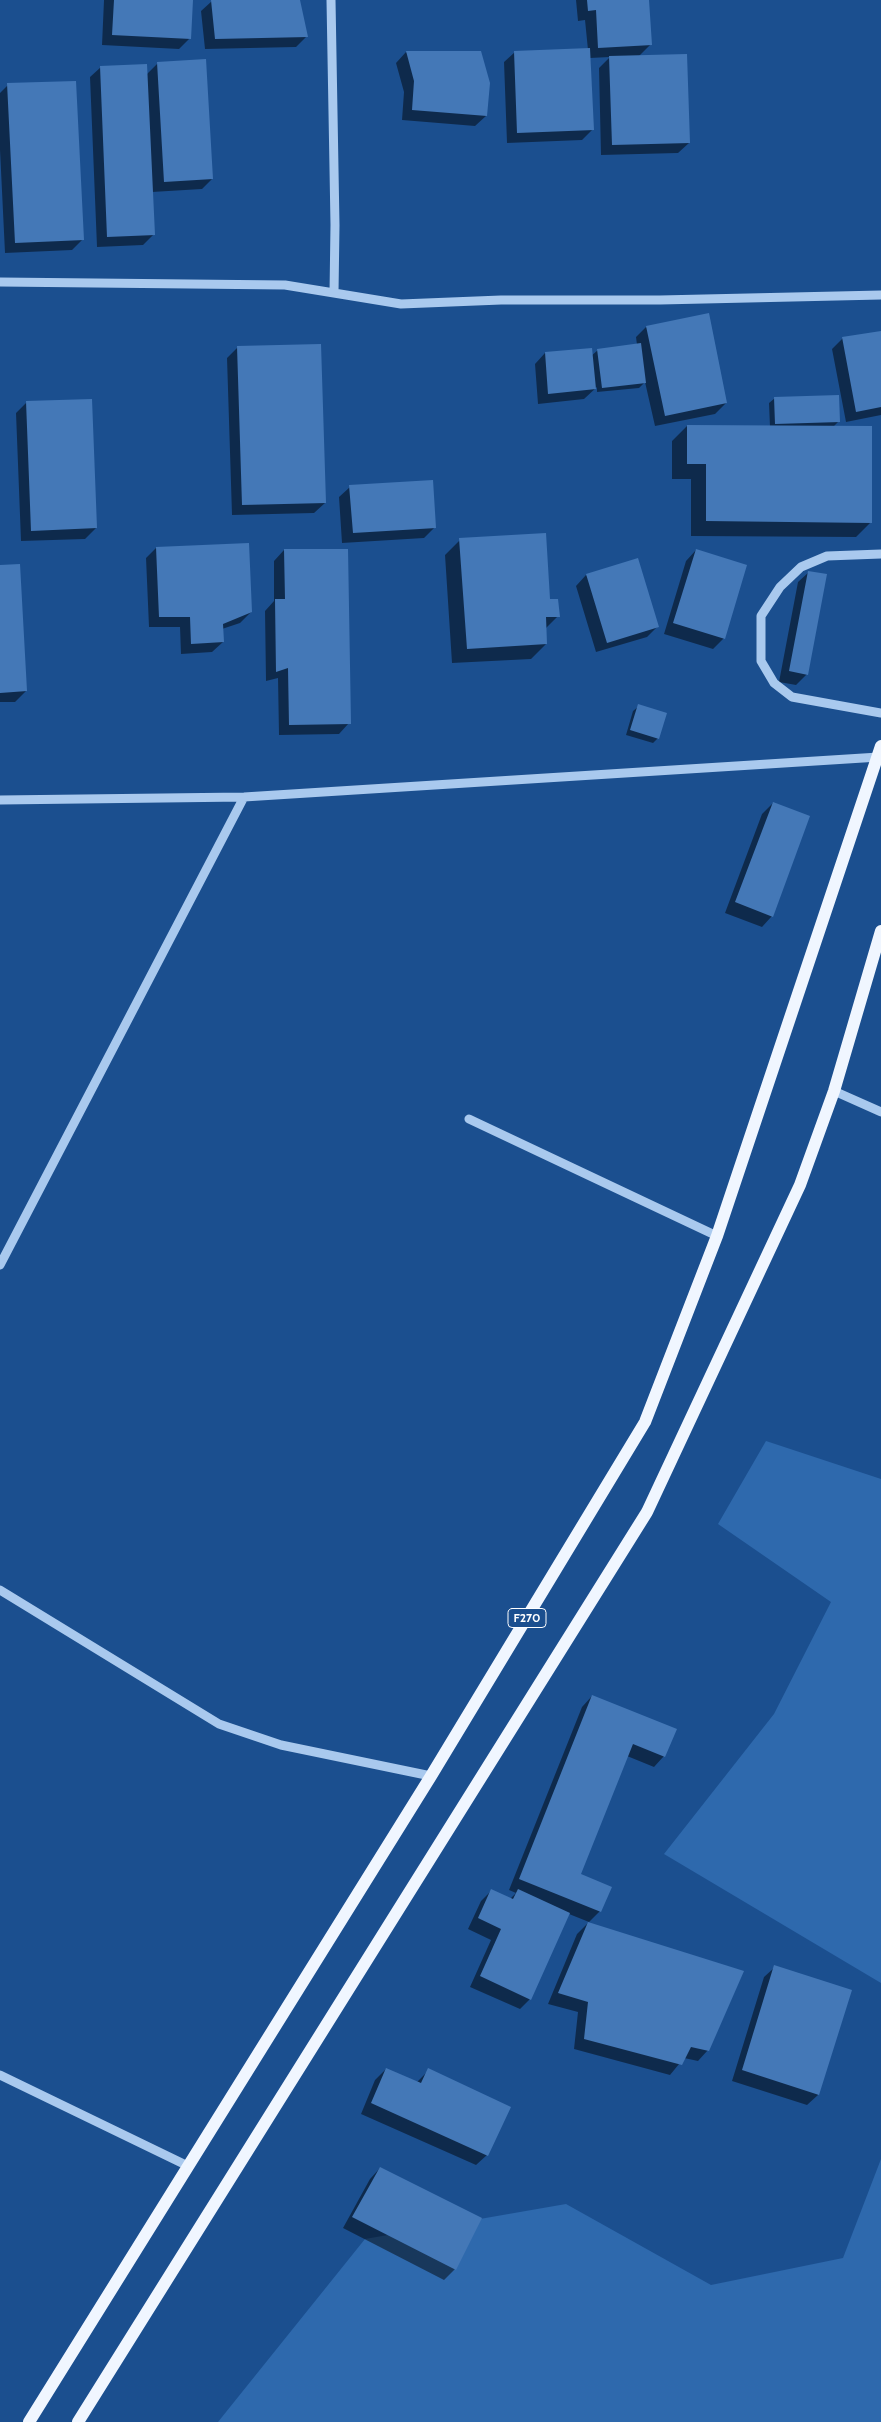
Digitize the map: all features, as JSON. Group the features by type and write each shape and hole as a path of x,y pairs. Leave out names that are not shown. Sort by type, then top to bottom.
{"main road":[{"name":"F270","path":"29,2422 431,1776 645,1422 717,1236 880,751"},
{"path":"78,2422 647,1512 800,1185 834,1092 881,930"}],"street":[{"path":"331,0 335,225 334,293"},
{"path":"0,282 285,285 401,304 501,300 660,300 881,295"},
{"path":"881,554 826,556 801,567 780,586 761,616 761,660 774,683 792,697 881,713"},
{"path":"0,800 244,797 880,751"},
{"path":"0,1265 244,797"},
{"path":"834,1092 881,1112"},
{"path":"469,1119 717,1236"},
{"path":"0,1590 219,1724 281,1745 431,1776"},
{"path":"0,2075 188,2166"}],"shaded area":[{"path":"766,1441 881,1479 881,1983 664,1854 774,1714 831,1602 718,1524"},
{"path":"881,2159 881,2422 218,2422 365,2239 566,2204 711,2285 843,2258"}],"building":[{"path":"114,0 193,0 191,39 112,35"},
{"path":"211,0 300,0 308,37 215,39"},
{"path":"587,0 649,0 652,45 598,48 596,10 588,11"},
{"path":"590,48 594,130 517,133 514,51"},
{"path":"406,51 481,51 490,83 487,116 412,110 414,81"},
{"path":"687,54 690,143 612,145 609,56"},
{"path":"206,59 213,179 164,182 157,62"},
{"path":"147,64 155,235 107,237 100,66"},
{"path":"76,81 84,240 15,243 7,83"},
{"path":"709,313 727,403 665,416 646,326"},
{"path":"881,331 881,407 856,412 842,337"},
{"path":"641,343 646,383 602,388 597,349"},
{"path":"321,344 326,503 242,505 237,346"},
{"path":"592,348 596,389 548,394 545,352"},
{"path":"839,395 840,422 775,424 774,397"},
{"path":"92,399 97,528 31,531 26,401"},
{"path":"687,425 872,426 872,523 706,521 706,464 687,464"},
{"path":"433,480 436,528 353,533 349,485"},
{"path":"546,533 550,599 558,599 560,617 546,617 547,644 467,649 459,538"},
{"path":"249,543 252,612 223,624 224,642 191,644 190,617 159,617 156,547"},
{"path":"284,549 348,549 351,724 289,725 288,668 276,672 275,599 285,599"},
{"path":"696,549 747,565 725,639 673,623"},
{"path":"638,558 659,627 607,643 586,574"},
{"path":"20,564 27,691 0,693 0,565"},
{"path":"808,571 827,574 808,675 789,671"},
{"path":"638,704 667,713 659,739 630,730"},
{"path":"773,802 810,816 773,917 735,902"},
{"path":"592,1695 677,1729 665,1757 633,1744 581,1874 612,1887 601,1912 519,1879"},
{"path":"491,1889 513,1899 518,1889 570,1913 531,2000 480,1976 501,1929 478,1918"},
{"path":"588,1922 744,1971 709,2051 691,2047 682,2065 584,2039 588,2002 558,1993"},
{"path":"774,1965 852,1990 819,2095 742,2070"},
{"path":"386,2068 421,2083 428,2068 511,2107 488,2156 371,2103"},
{"path":"380,2167 482,2218 456,2270 352,2217"}]}
